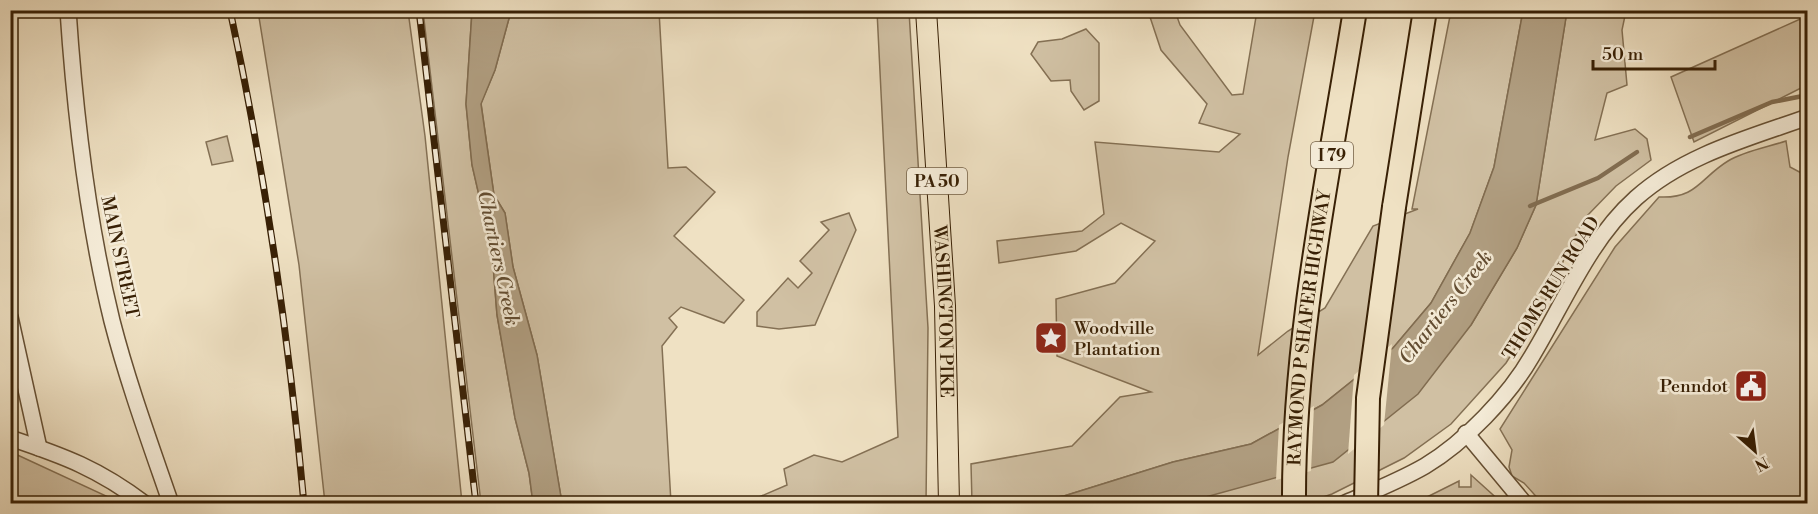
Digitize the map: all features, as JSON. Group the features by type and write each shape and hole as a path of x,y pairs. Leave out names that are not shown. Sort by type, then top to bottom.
{"highway":[{"name":"RAYMOND P SHAFER HIGHWAY","path":"1294,504 1294,458 1308,300 1355,10"},
{"path":"1366,504 1368,398 1394,207 1425,10"}],"main road":[{"name":"WASHINGTON PIKE","path":"926,10 945,306 949,504"}],"street":[{"name":"MAIN STREET","path":"68,10 79,140 99,261 125,365 171,504"},
{"name":"THOMS RUN ROAD","path":"1343,504 1427,465 1466,433 1498,402 1531,359 1584,264 1634,200 1656,181 1679,167 1808,117"},
{"path":"10,316 39,448"},
{"path":"1466,433 1524,504"},
{"path":"10,438 84,464 112,479 145,504"}],"shaded area":[{"path":"258,11 408,11 425,136 462,503 325,503 299,265"},
{"path":"423,11 472,11 466,104 472,165 492,252 497,315 533,503 481,503"},
{"path":"511,11 659,11 668,168 686,167 715,192 674,236 744,300 724,323 681,307 669,318 677,327 662,346 671,503 562,503 537,355 513,267 505,213 494,195 481,103 495,70"},
{"path":"877,11 909,11 928,328 926,503 745,503 787,485 784,469 814,455 842,462 898,437"},
{"path":"1148,11 1175,11 1180,25 1232,95 1243,94 1257,11 1315,11 1288,157 1258,355 1288,331 1325,308 1373,226 1418,209 1412,209 1451,11 1523,11 1494,167 1470,233 1431,303 1393,348 1322,405 1251,444 1173,462 1064,496 1015,503 972,503 971,464 1072,446 1120,397 1151,392 1057,356 1056,299 1115,283 1155,241 1121,223 1076,251 999,263 997,241 1082,231 1104,214 1095,142 1219,152 1240,134 1199,123 1207,104 1161,50"},
{"path":"1567,11 1626,11 1622,30 1627,85 1607,93 1595,140 1635,129 1647,139 1651,160 1616,186 1585,218 1565,256 1555,285 1506,363 1451,424 1404,458 1332,494 1306,503 1184,504 1209,496 1471,325 1517,248 1536,205"},
{"path":"1807,16 1807,85 1694,142 1671,77"},
{"path":"1086,29 1099,43 1099,101 1084,110 1071,91 1070,80 1051,81 1031,54 1038,42 1062,39"},
{"path":"227,136 233,161 212,165 206,142"},
{"path":"1786,141 1790,167 1807,176 1807,503 1542,503 1524,483 1512,476 1509,467 1512,450 1500,429 1615,247 1659,197 1682,195 1728,161"},
{"path":"849,213 856,230 815,325 779,329 757,326 757,312 788,278 798,288 812,273 800,261 829,230 821,222"},
{"path":"11,452 117,501 119,503 11,503"},
{"path":"1471,475 1502,503 1415,503 1459,481 1459,487 1471,487"}],"water":[{"name":"Chartiers Creek","path":"472,11 511,11 495,70 481,104 494,195 505,213 513,267 537,355 562,503 533,503 529,473 515,418 497,315 492,252 472,165 466,104"},
{"name":"Chartiers Creek","path":"1523,11 1567,11 1536,205 1517,248 1471,325 1418,394 1333,462 1184,503 1015,504 1064,496 1173,462 1251,444 1322,405 1393,348 1431,303 1470,233 1494,167"}],"pier":[{"path":"1392,344 1384,425 1348,454 1354,375"},
{"path":"1314,406 1311,471 1276,480 1279,425"}],"waterway":[{"path":"1690,137 1772,102 1808,95"},
{"path":"1530,206 1598,178 1637,152"}],"railway":[{"path":"230,10 243,71 275,256 304,504"},
{"path":"419,10 476,504"}],"place":[{"name":"Woodville Plantation","path":"1051,338"},
{"name":"Penndot","path":"1751,386"}]}
